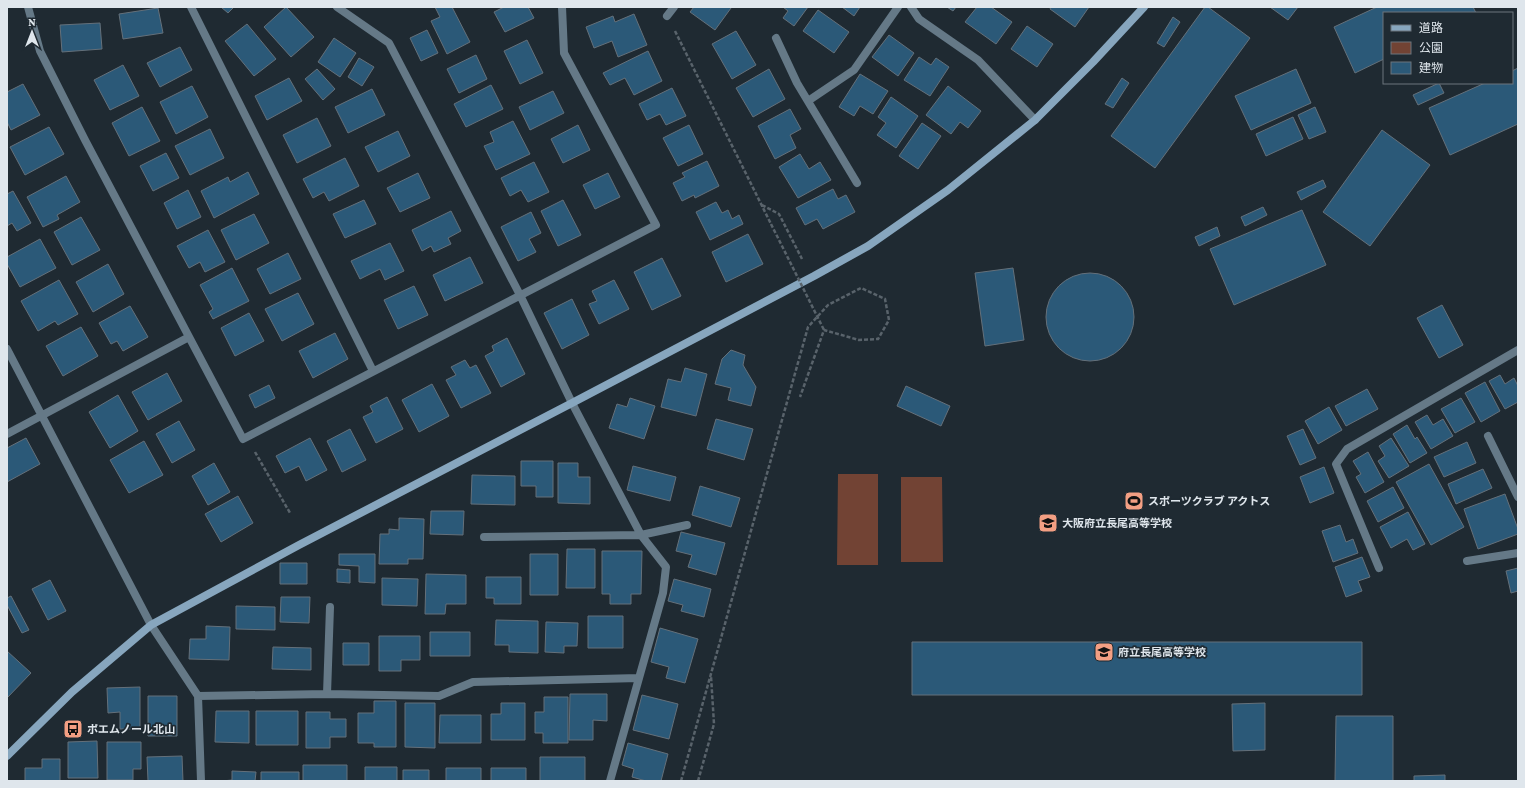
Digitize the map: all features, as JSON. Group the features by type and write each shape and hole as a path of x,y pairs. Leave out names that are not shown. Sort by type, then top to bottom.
{"street":[{"path":"28,7 40,51 85,140 243,439 656,225 564,53 562,7"},
{"path":"191,7 373,371"},
{"path":"337,7 389,43 520,295 572,403 641,536 666,567 663,593 610,781"},
{"path":"667,16 674,7"},
{"path":"808,101 854,70 898,7"},
{"path":"911,7 919,19 978,60 1035,120"},
{"path":"7,756 72,692 151,625 299,544 572,403 868,246 948,190 1035,120 1094,62 1144,7"},
{"path":"776,38 797,83 857,182"},
{"path":"7,434 189,337"},
{"path":"7,349 151,625 198,696 201,781"},
{"path":"1379,568 1336,464 1347,449 1518,350"},
{"path":"1488,436 1518,497"},
{"path":"484,537 641,536 687,525"},
{"path":"1467,561 1518,553"},
{"path":"326,694 330,607"},
{"path":"198,696 326,694 439,696 473,682 639,678"}],"path":[{"path":"667,16 824,330 800,396"},
{"path":"762,204 779,214 802,259"},
{"path":"681,781 808,327 828,305 861,288 885,299 889,320 878,339 859,340 824,330"},
{"path":"243,439 257,454 290,513"},
{"path":"698,781 714,724 710,674"}],"green space":[{"path":"838,474 878,474 878,565 837,565"},
{"path":"901,477 942,477 943,562 901,562"}],"building":[{"path":"221,7 234,7 228,13"},
{"path":"286,7 314,37 291,57 264,27"},
{"path":"435,7 452,7 470,42 447,54 431,21 440,17"},
{"path":"504,7 528,7 534,18 505,32 494,12"},
{"path":"694,7 731,8 715,30 690,12"},
{"path":"783,7 808,7 794,26 783,18 788,11"},
{"path":"842,7 860,7 854,16"},
{"path":"947,7 956,7 953,11"},
{"path":"977,7 991,7 1012,22 996,44 965,22"},
{"path":"1051,7 1089,7 1075,27 1050,9"},
{"path":"1205,7 1208,7 1250,38 1155,168 1111,136"},
{"path":"1270,7 1298,7 1288,20"},
{"path":"1377,7 1473,7 1476,12 1383,12 1383,59 1355,73 1334,27"},
{"path":"158,8 163,33 123,39 119,14"},
{"path":"818,10 849,32 834,53 803,31"},
{"path":"634,14 647,45 618,57 612,41 594,48 586,27 613,16 615,22"},
{"path":"1173,17 1180,22 1164,47 1157,43"},
{"path":"100,23 102,49 62,52 60,25"},
{"path":"247,24 276,59 254,76 225,41"},
{"path":"1027,26 1053,44 1037,67 1011,49"},
{"path":"427,30 438,53 421,61 410,38"},
{"path":"736,31 756,65 732,79 712,44"},
{"path":"889,35 914,53 898,76 872,57"},
{"path":"334,38 356,53 340,77 318,62"},
{"path":"527,40 543,73 520,84 504,51"},
{"path":"180,47 192,70 160,87 147,63"},
{"path":"648,51 662,81 634,95 625,78 610,85 603,73"},
{"path":"476,55 487,79 459,93 447,69"},
{"path":"919,57 931,65 936,58 949,67 930,96 904,80"},
{"path":"359,58 374,67 362,86 348,77"},
{"path":"123,65 139,96 110,110 94,80"},
{"path":"1518,68 1518,124 1450,155 1429,108 1483,84 1513,84 1513,70"},
{"path":"317,69 335,89 323,100 305,79"},
{"path":"769,69 785,99 753,117 736,88"},
{"path":"1296,69 1311,103 1251,130 1235,96"},
{"path":"860,74 888,91 873,114 860,106 854,116 839,107"},
{"path":"289,78 302,101 267,120 255,96"},
{"path":"1122,78 1129,83 1113,108 1105,104"},
{"path":"23,84 40,115 11,130 7,122 7,92"},
{"path":"1437,84 1440,84 1444,93 1418,105 1413,95"},
{"path":"491,85 503,109 466,127 454,104"},
{"path":"192,86 208,117 176,134 160,102"},
{"path":"948,86 981,111 968,128 960,122 951,134 926,115"},
{"path":"672,88 686,116 666,125 660,114 647,120 639,104"},
{"path":"372,89 385,115 348,133 335,107"},
{"path":"553,91 564,113 530,130 519,107"},
{"path":"891,97 918,116 896,148 877,135 886,123 878,117"},
{"path":"142,107 160,141 129,156 112,123"},
{"path":"1315,107 1326,132 1309,139 1298,115"},
{"path":"790,109 801,129 790,135 796,148 775,159 758,126"},
{"path":"1293,117 1303,139 1266,156 1256,134"},
{"path":"317,118 331,146 297,163 283,135"},
{"path":"513,121 530,154 496,170 484,146 494,142 490,132"},
{"path":"922,123 941,136 918,169 899,156"},
{"path":"578,125 590,150 563,163 551,139"},
{"path":"689,125 703,154 678,166 663,138"},
{"path":"49,127 64,154 25,175 10,147"},
{"path":"210,129 224,158 190,175 175,146"},
{"path":"1382,130 1430,165 1370,246 1323,212"},
{"path":"398,131 410,156 378,172 365,147"},
{"path":"166,153 179,178 153,191 140,166"},
{"path":"800,154 809,169 820,162 831,180 798,198 779,167"},
{"path":"345,158 359,186 329,201 324,192 313,198 303,179"},
{"path":"707,161 719,186 695,198 694,195 682,201 673,183 685,177 682,173"},
{"path":"534,162 549,192 528,202 521,190 510,196 501,178"},
{"path":"248,172 259,194 214,218 201,191 228,177 230,182"},
{"path":"418,173 430,198 400,212 387,188"},
{"path":"608,173 620,197 595,209 583,185"},
{"path":"66,176 80,202 57,215 59,219 43,227 27,197"},
{"path":"1323,180 1326,187 1301,200 1297,192"},
{"path":"833,189 838,199 846,195 855,212 823,229 817,219 805,225 796,208"},
{"path":"188,190 201,217 177,229 164,203"},
{"path":"13,191 31,223 17,231 12,223 7,226 7,194"},
{"path":"364,200 376,224 345,238 333,214"},
{"path":"563,200 581,235 558,246 541,211"},
{"path":"716,202 722,213 728,210 732,219 739,215 743,224 710,240 696,212"},
{"path":"1263,207 1267,215 1245,226 1241,217"},
{"path":"1302,210 1326,265 1234,305 1210,249"},
{"path":"451,211 461,231 448,238 451,244 434,252 431,246 422,251 412,230"},
{"path":"531,212 541,233 529,239 536,252 518,261 501,227"},
{"path":"254,214 269,243 236,260 221,230"},
{"path":"81,217 100,250 72,265 54,232"},
{"path":"1217,227 1220,236 1199,246 1195,237"},
{"path":"208,230 225,262 205,272 200,262 189,268 177,246"},
{"path":"748,234 763,264 726,282 712,252"},
{"path":"40,239 56,268 20,287 7,264 7,257"},
{"path":"390,243 404,271 385,280 380,269 360,279 351,261"},
{"path":"288,253 301,279 270,294 257,269"},
{"path":"470,257 483,283 445,301 433,275"},
{"path":"662,258 681,296 652,310 634,272"},
{"path":"108,264 124,294 93,312 76,282"},
{"path":"232,268 249,301 213,319 209,312 213,309 200,285"},
{"path":"1013,268 1024,340 985,346 975,273"},
{"path":"1090,273 1107,277 1121,286 1130,300 1134,317 1130,334 1121,348 1107,357 1090,361 1073,357 1059,348 1050,334 1046,317 1050,300 1059,286 1073,277"},
{"path":"59,280 78,314 58,325 55,321 38,331 21,301"},
{"path":"614,280 629,309 599,324 589,304 597,301 592,291"},
{"path":"414,286 428,315 398,329 384,300"},
{"path":"298,293 314,324 282,341 265,309"},
{"path":"572,299 589,335 562,349 544,313"},
{"path":"1442,305 1463,345 1439,358 1417,318"},
{"path":"130,306 148,337 123,351 117,341 111,344 99,323"},
{"path":"249,313 264,341 235,356 221,328"},
{"path":"81,327 98,356 63,376 46,346"},
{"path":"335,333 348,359 313,378 299,351"},
{"path":"507,338 525,374 501,387 485,356 494,351 492,346"},
{"path":"731,350 745,355 743,365 756,387 751,406 728,400 731,388 715,384 722,359"},
{"path":"465,360 470,368 476,365 491,393 461,408 446,380 456,375 451,367"},
{"path":"685,368 707,374 696,416 661,407 668,379 681,382"},
{"path":"167,373 182,401 148,420 132,392"},
{"path":"1500,375 1505,384 1514,378 1518,386 1518,402 1505,409 1489,381"},
{"path":"1485,382 1500,411 1481,422 1465,393"},
{"path":"432,384 449,416 419,432 402,400"},
{"path":"269,385 275,398 255,408 249,395"},
{"path":"906,386 950,406 941,426 897,406"},
{"path":"1367,389 1378,409 1346,426 1335,406"},
{"path":"118,395 138,431 110,448 89,412"},
{"path":"387,397 403,429 376,443 363,417 373,412 370,406"},
{"path":"630,398 655,406 644,439 609,428 617,404 627,407"},
{"path":"1461,398 1475,422 1455,433 1441,409"},
{"path":"1329,407 1342,430 1318,444 1305,421"},
{"path":"1427,415 1433,425 1443,419 1453,436 1431,449 1415,422"},
{"path":"716,419 753,429 744,460 707,449"},
{"path":"179,421 195,450 172,463 156,434"},
{"path":"1407,425 1415,439 1417,437 1427,453 1410,463 1393,434"},
{"path":"350,429 366,460 342,472 327,441"},
{"path":"1303,429 1316,458 1300,465 1287,436"},
{"path":"26,438 40,464 7,482 7,448"},
{"path":"310,438 327,470 306,481 299,466 285,473 276,456"},
{"path":"1391,438 1409,466 1389,478 1378,461 1385,456 1379,446"},
{"path":"144,441 163,475 129,493 110,460"},
{"path":"1467,442 1476,463 1444,477 1434,457"},
{"path":"1368,452 1384,482 1365,493 1356,477 1361,474 1353,461"},
{"path":"521,461 553,461 553,497 536,497 536,486 521,486"},
{"path":"214,463 230,492 208,505 192,476"},
{"path":"558,463 578,463 578,477 590,477 590,504 558,503"},
{"path":"1429,464 1464,527 1431,545 1396,482"},
{"path":"633,466 676,477 670,501 627,490"},
{"path":"1324,467 1334,493 1310,503 1300,477"},
{"path":"1483,469 1492,488 1456,504 1448,484"},
{"path":"472,475 515,476 515,505 471,504"},
{"path":"700,486 740,498 731,527 692,515"},
{"path":"1393,487 1404,508 1378,522 1367,501"},
{"path":"1505,494 1518,529 1518,534 1478,549 1464,509"},
{"path":"238,496 253,523 221,542 205,514"},
{"path":"431,511 464,511 463,535 430,534"},
{"path":"1408,512 1425,544 1413,550 1407,539 1391,548 1380,527"},
{"path":"399,518 424,519 423,559 408,559 408,564 379,564 380,534 389,534 389,529 399,530"},
{"path":"1340,525 1346,542 1353,539 1358,553 1333,562 1322,531"},
{"path":"681,532 725,543 716,575 688,567 692,555 676,551"},
{"path":"567,549 595,549 595,588 566,588"},
{"path":"602,551 642,551 641,594 631,594 631,604 610,604 610,594 602,594"},
{"path":"339,554 375,554 375,583 359,582 359,566 339,565"},
{"path":"530,554 558,554 558,595 530,595"},
{"path":"1362,557 1370,577 1358,581 1362,591 1346,597 1335,567"},
{"path":"280,563 307,563 307,584 280,584"},
{"path":"1518,568 1518,591 1511,593 1506,571"},
{"path":"337,569 350,570 350,583 337,582"},
{"path":"426,574 466,575 466,604 446,604 445,614 425,614"},
{"path":"486,577 521,577 521,604 494,604 494,598 486,598"},
{"path":"382,578 418,579 417,606 382,605"},
{"path":"674,579 711,589 704,617 681,611 683,605 668,601"},
{"path":"50,580 66,611 48,620 32,589"},
{"path":"11,596 29,630 22,633 7,605 7,598"},
{"path":"281,597 310,597 309,623 280,622"},
{"path":"236,606 275,607 275,630 236,629"},
{"path":"588,616 623,616 623,648 588,648"},
{"path":"496,620 538,621 538,653 509,652 509,645 495,645"},
{"path":"546,622 578,623 577,646 564,646 564,653 545,652"},
{"path":"206,626 230,627 229,660 189,659 190,639 206,639"},
{"path":"660,628 698,639 685,683 666,678 669,667 651,662"},
{"path":"430,632 470,632 470,656 430,656"},
{"path":"379,636 420,636 420,660 401,660 401,671 379,671"},
{"path":"912,642 1362,642 1362,695 912,695"},
{"path":"343,643 369,643 369,665 343,665"},
{"path":"273,647 311,648 311,670 272,669"},
{"path":"7,651 31,673 7,698"},
{"path":"140,687 140,729 120,729 120,712 108,713 107,688"},
{"path":"570,694 607,694 607,721 593,720 593,740 569,740"},
{"path":"642,695 678,704 669,739 633,730"},
{"path":"148,696 177,696 177,736 148,736"},
{"path":"544,697 568,697 568,743 543,743 543,733 535,733 535,712 544,712"},
{"path":"374,701 396,701 396,747 374,747 374,743 358,743 358,713 374,713"},
{"path":"405,703 435,703 435,748 405,747"},
{"path":"501,703 525,703 525,740 491,740 491,714 501,714"},
{"path":"1265,703 1265,750 1233,751 1232,704"},
{"path":"216,711 249,711 249,743 215,742"},
{"path":"256,711 298,711 298,745 256,745"},
{"path":"306,712 330,712 330,719 346,719 346,737 330,737 330,748 306,748"},
{"path":"440,715 481,715 481,743 439,743"},
{"path":"1336,716 1393,716 1393,781 1335,781"},
{"path":"97,741 98,778 68,778 68,742"},
{"path":"107,742 141,742 141,769 133,769 133,780 107,780"},
{"path":"628,743 668,754 661,781 646,781 632,777 634,769 622,765"},
{"path":"182,756 183,781 148,781 147,757"},
{"path":"540,757 585,757 585,781 540,781"},
{"path":"42,759 60,759 60,781 25,781 25,768 42,768"},
{"path":"303,765 347,765 347,781 303,781"},
{"path":"365,767 397,767 397,781 365,781"},
{"path":"446,768 481,768 481,781 446,781"},
{"path":"491,768 526,768 526,781 491,781"},
{"path":"403,770 429,770 429,781 403,781"},
{"path":"232,771 256,772 255,781 222,781 232,780"},
{"path":"261,772 299,772 299,781 261,781"},
{"path":"1445,775 1445,781 1414,781 1414,776"}],"place":[{"name":"スポーツクラブ アクトス","path":"1134,501"},
{"name":"大阪府立長尾高等学校","path":"1048,523"},
{"name":"府立長尾高等学校","path":"1104,652"},
{"name":"ポエムノール北山","path":"73,729"}]}
